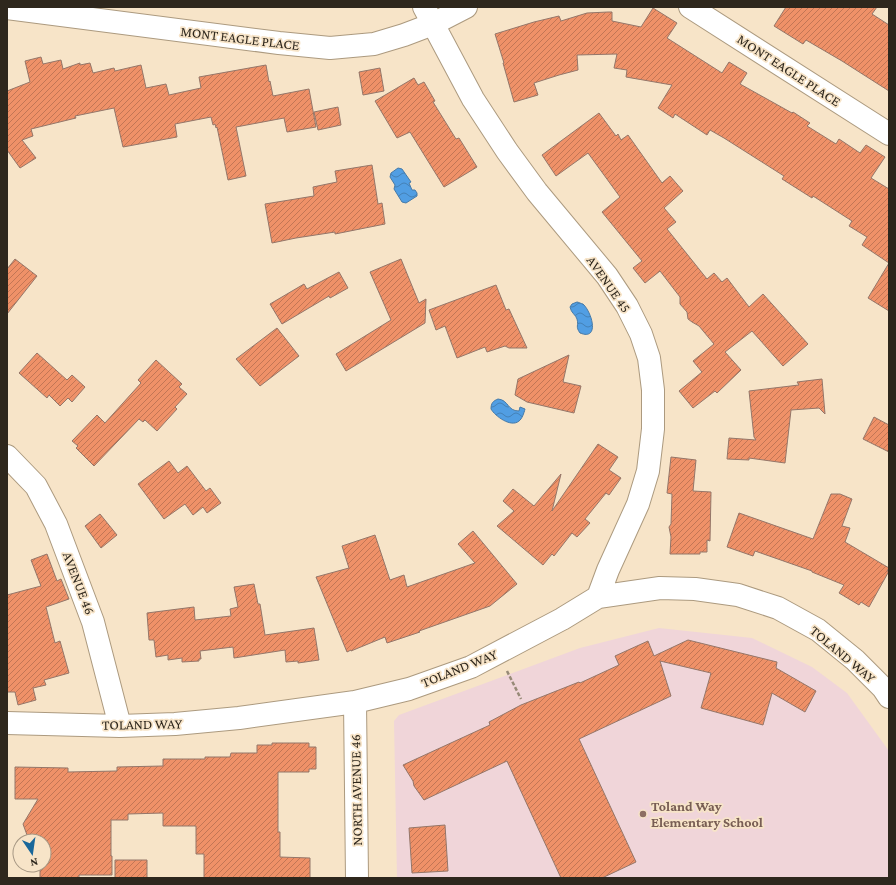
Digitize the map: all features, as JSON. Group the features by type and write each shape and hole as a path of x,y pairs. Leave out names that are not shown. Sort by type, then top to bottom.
{"street":[{"name":"MONT EAGLE PLACE","path":"7,8 279,43 330,48 374,44 404,35 428,15 466,7"},
{"name":"MONT EAGLE PLACE","path":"690,7 889,134"},
{"name":"AVENUE 45","path":"428,15 473,99 507,151 537,192 607,276 627,306 641,334 649,358 653,390 653,429 648,471 638,504 608,570 598,597"},
{"name":"AVENUE 46","path":"7,456 36,486 56,524 94,622 120,726"},
{"name":"TOLAND WAY","path":"7,723 120,726 175,724 239,718 354,702 409,689 470,667 555,622 598,597 660,588 695,589 738,595 778,608 818,630 855,660 883,688 889,697"},
{"name":"NORTH AVENUE 46","path":"354,702 357,878"}],"path":[{"path":"505,666 521,700"}],"shaded area":[{"name":"Toland Way Elementary School","path":"659,628 752,638 812,667 847,693 889,751 889,878 397,878 394,721 399,715 580,648"}],"water":[{"path":"398,168 402,169 411,182 409,183 412,190 415,190 417,193 417,196 406,203 402,202 394,189 395,185 390,177 391,173"},
{"path":"577,302 583,304 589,313 592,324 590,333 580,333 577,327 578,323 576,316 570,307 572,304"},
{"path":"498,399 504,401 515,411 519,411 520,407 525,409 520,420 516,423 512,423 496,415 491,407 493,402"}],"building":[{"path":"786,7 877,7 872,14 889,25 889,91 806,40 803,44 774,26"},
{"path":"653,8 677,23 667,38 722,73 729,62 747,73 740,84 792,113 793,112 810,123 807,126 836,144 839,139 860,153 866,145 885,157 871,178 889,189 889,263 862,245 867,237 849,226 852,221 813,196 812,198 782,179 784,176 724,138 710,130 707,135 675,114 673,118 658,108 672,85 626,77 627,70 614,68 617,54 577,55 578,70 534,83 538,95 514,102 495,34 559,16 561,21 587,13 612,12 612,21 641,27"},
{"path":"41,57 43,64 61,60 63,69 80,63 80,65 90,63 93,73 114,68 115,71 141,65 146,88 166,84 169,95 201,88 199,77 266,65 273,96 309,89 316,127 287,132 284,118 236,127 246,176 228,180 217,127 216,128 215,124 213,125 211,117 175,124 177,137 123,147 114,108 75,116 76,118 31,129 33,136 22,140 36,158 20,168 7,150 7,91 30,82 25,61"},
{"path":"380,68 384,91 363,95 359,72"},
{"path":"414,78 418,85 424,82 435,101 433,102 456,139 459,138 477,167 444,187 410,132 397,138 375,101"},
{"path":"338,107 341,125 318,130 314,112"},
{"path":"599,113 616,136 618,134 621,140 628,135 662,183 670,176 683,191 664,208 676,222 667,229 707,279 714,273 722,282 727,278 749,307 763,294 808,344 783,366 752,331 725,352 741,370 717,393 715,391 693,408 679,391 702,372 693,361 714,344 699,326 688,319 687,312 680,304 680,297 660,271 645,283 633,268 642,261 602,212 620,197 588,153 556,176 542,155"},
{"path":"372,165 378,204 382,203 385,224 335,234 335,232 272,243 265,204 314,196 313,187 337,182 335,171"},
{"path":"15,259 37,276 7,314 7,269"},
{"path":"401,259 419,303 426,299 425,323 346,371 336,354 391,320 370,272"},
{"path":"889,263 889,311 868,298"},
{"path":"339,272 348,288 330,298 329,296 282,324 270,304 304,284 307,289"},
{"path":"496,285 506,310 509,309 527,348 509,348 505,346 487,352 485,347 457,358 445,326 436,330 429,310"},
{"path":"277,328 299,356 260,386 236,359"},
{"path":"37,353 67,380 72,375 85,387 72,402 68,398 60,406 49,395 47,398 19,373"},
{"path":"569,355 563,382 581,386 574,413 527,402 515,395 518,379"},
{"path":"156,360 182,384 179,387 187,394 175,407 177,409 157,431 145,420 143,422 139,419 94,466 76,448 78,446 72,441 97,415 105,423 141,383 138,380"},
{"path":"822,379 825,414 819,408 791,410 785,463 749,458 749,460 727,459 729,438 756,440 754,437 749,391 799,385 797,382"},
{"path":"874,417 889,425 889,452 863,439"},
{"path":"598,444 618,457 609,470 621,478 609,495 606,493 585,519 590,523 577,537 572,533 554,556 552,554 543,565 497,526 514,511 503,501 513,489 534,506 561,474 552,511"},
{"path":"671,457 696,460 693,491 711,492 710,541 707,540 707,552 700,552 700,554 670,554 671,537 669,527 671,524 672,494 667,493"},
{"path":"169,461 178,473 187,466 206,491 210,488 221,503 207,513 203,507 193,515 185,504 164,519 138,484"},
{"path":"831,494 840,494 852,499 842,526 850,528 845,542 889,568 887,571 889,571 869,607 861,602 859,605 839,593 844,585 812,571 755,551 753,556 727,547 739,513 813,539"},
{"path":"100,514 117,535 101,548 85,526"},
{"path":"473,531 517,584 490,606 387,643 385,637 347,652 316,577 349,568 342,546 375,535 390,580 404,575 407,587 475,563 458,544"},
{"path":"47,554 57,581 61,579 69,599 46,607 55,643 60,641 69,673 44,680 46,685 33,688 36,700 18,705 15,692 7,692 7,595 41,586 31,560"},
{"path":"254,584 258,604 260,604 265,635 314,628 319,660 298,663 298,661 286,662 285,650 234,658 233,647 200,651 201,659 199,659 199,661 182,662 182,658 168,660 168,655 156,657 154,640 149,640 147,613 194,607 195,620 231,616 230,609 238,607 234,587"},
{"path":"688,640 777,662 776,668 816,691 805,712 772,693 763,725 701,708 711,673 660,661 671,696 579,739 636,862 602,878 561,878 507,761 424,800 414,786 413,781 403,765 490,725 489,722 521,705 579,682 580,683 619,665 615,656 648,641 654,656"},
{"path":"272,743 309,743 309,747 316,747 316,769 309,769 309,772 278,772 278,832 280,832 280,857 310,858 310,878 204,878 204,854 196,854 196,826 163,826 163,813 128,814 128,820 111,820 112,875 79,875 79,878 40,878 40,873 52,873 52,833 26,833 23,824 38,799 15,799 15,767 68,768 68,772 117,771 117,767 163,766 163,759 205,759 205,757 230,757 231,753 257,753 257,745 272,745"},
{"path":"445,825 448,871 412,873 409,828"},
{"path":"115,860 147,860 147,878 115,878"}],"place":[{"name":"Toland Way Elementary School","path":"643,814"}]}
